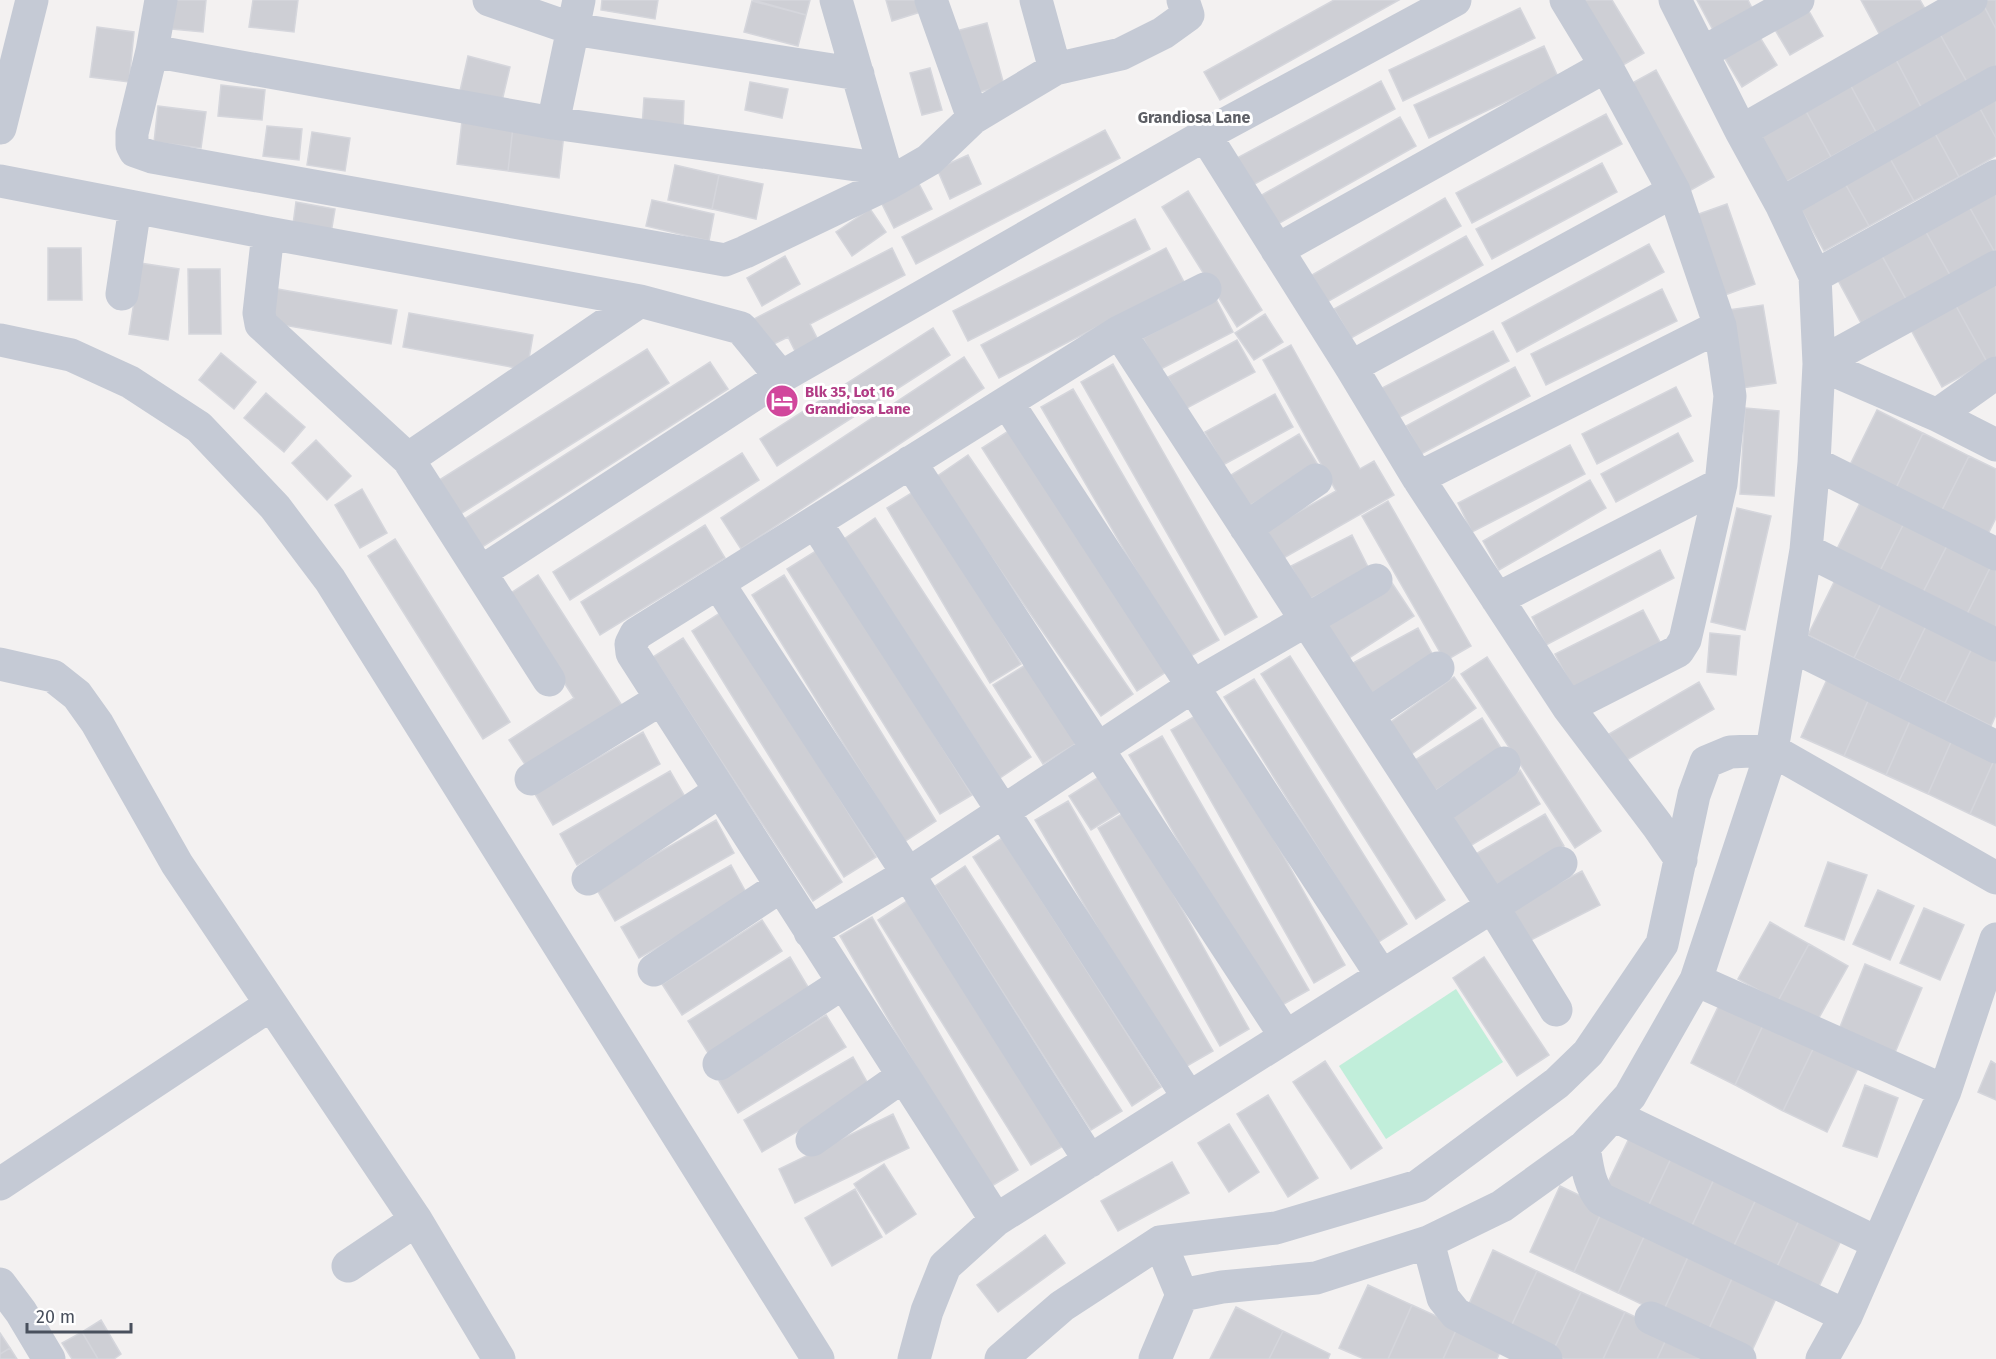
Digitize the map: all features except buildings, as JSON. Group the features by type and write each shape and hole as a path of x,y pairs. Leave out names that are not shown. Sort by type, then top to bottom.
{"street":[{"path":"0,128 32,0"},
{"path":"161,0 152,51 132,133 132,145 135,151 725,260 745,252 887,176 929,160 973,118 1054,69 1121,54 1164,33 1188,15 1183,0"},
{"path":"489,0 576,14 858,74"},
{"path":"836,0 887,176"},
{"path":"931,0 973,118"},
{"path":"1036,0 1054,69"},
{"path":"481,572 781,377 1205,135 1455,0"},
{"path":"1566,0 1606,66 1674,191 1720,326 1730,396 1721,484 1685,640 1678,651 1568,707"},
{"path":"1182,1295 1222,1287 1316,1278 1428,1242 1502,1206 1584,1147 1630,1096 1696,980 1772,750 1806,550 1814,463 1819,364 1815,276 1675,0"},
{"path":"1702,53 1798,0"},
{"path":"1741,131 1971,0"},
{"path":"553,123 576,14"},
{"path":"152,51 553,123 887,176"},
{"path":"1277,250 1606,66"},
{"path":"1780,204 1996,82"},
{"path":"1205,135 1418,478 1497,599 1568,707 1681,860"},
{"path":"1815,276 1996,176"},
{"path":"0,181 640,301 741,328 781,377"},
{"path":"1351,367 1674,191"},
{"path":"122,294 135,207"},
{"path":"268,233 261,324 408,459 549,680"},
{"path":"1819,364 1996,267"},
{"path":"996,1220 661,699 632,653 631,644 636,634 1119,332 1205,289"},
{"path":"408,459 640,301"},
{"path":"1418,478 1720,326"},
{"path":"1119,332 1492,906 1556,1010"},
{"path":"0,340 71,355 130,382 199,427 275,507 330,580 818,1359"},
{"path":"1819,364 1937,415 1996,445"},
{"path":"1937,415 1996,373"},
{"path":"1007,402 1382,976"},
{"path":"910,462 1286,1037"},
{"path":"1814,463 1996,554"},
{"path":"1246,528 1316,480"},
{"path":"1497,599 1721,484"},
{"path":"815,522 1189,1098"},
{"path":"1806,550 1996,645"},
{"path":"810,932 908,874 1193,686 1376,580"},
{"path":"718,583 908,874 1090,1161"},
{"path":"1790,645 1996,747"},
{"path":"0,664 53,676 77,695 97,723 177,864 416,1220 499,1359"},
{"path":"1368,715 1438,668"},
{"path":"531,779 661,699"},
{"path":"1012,1358 1062,1306 1160,1242 1276,1228 1418,1186 1557,1083 1588,1053 1662,944 1694,795 1706,762 1730,752 1772,750 1996,878"},
{"path":"1432,813 1504,763"},
{"path":"588,879 720,791"},
{"path":"914,1359 927,1311 945,1266 996,1220 1561,863"},
{"path":"654,970 781,886"},
{"path":"1822,1359 1846,1316 1945,1091 1996,939"},
{"path":"1696,980 1945,1091"},
{"path":"719,1064 843,983"},
{"path":"0,1184 270,1005"},
{"path":"812,1140 903,1076"},
{"path":"1612,1115 1878,1243"},
{"path":"1584,1147 1591,1181 1601,1199 1846,1316"},
{"path":"348,1266 416,1220"},
{"path":"1140,1359 1155,1359 1182,1295 1160,1242"},
{"path":"1428,1242 1443,1298 1456,1314 1546,1359"},
{"path":"0,1284 21,1312 49,1359"},
{"path":"1651,1318 1740,1359"}],"green space":[{"path":"1456,989 1503,1062 1386,1139 1339,1066"}],"place":[{"name":"Blk 35, Lot 16 Grandiosa Lane","path":"782,401"}],"district":[{"name":"Grandiosa Lane","path":"1194,117"}]}
